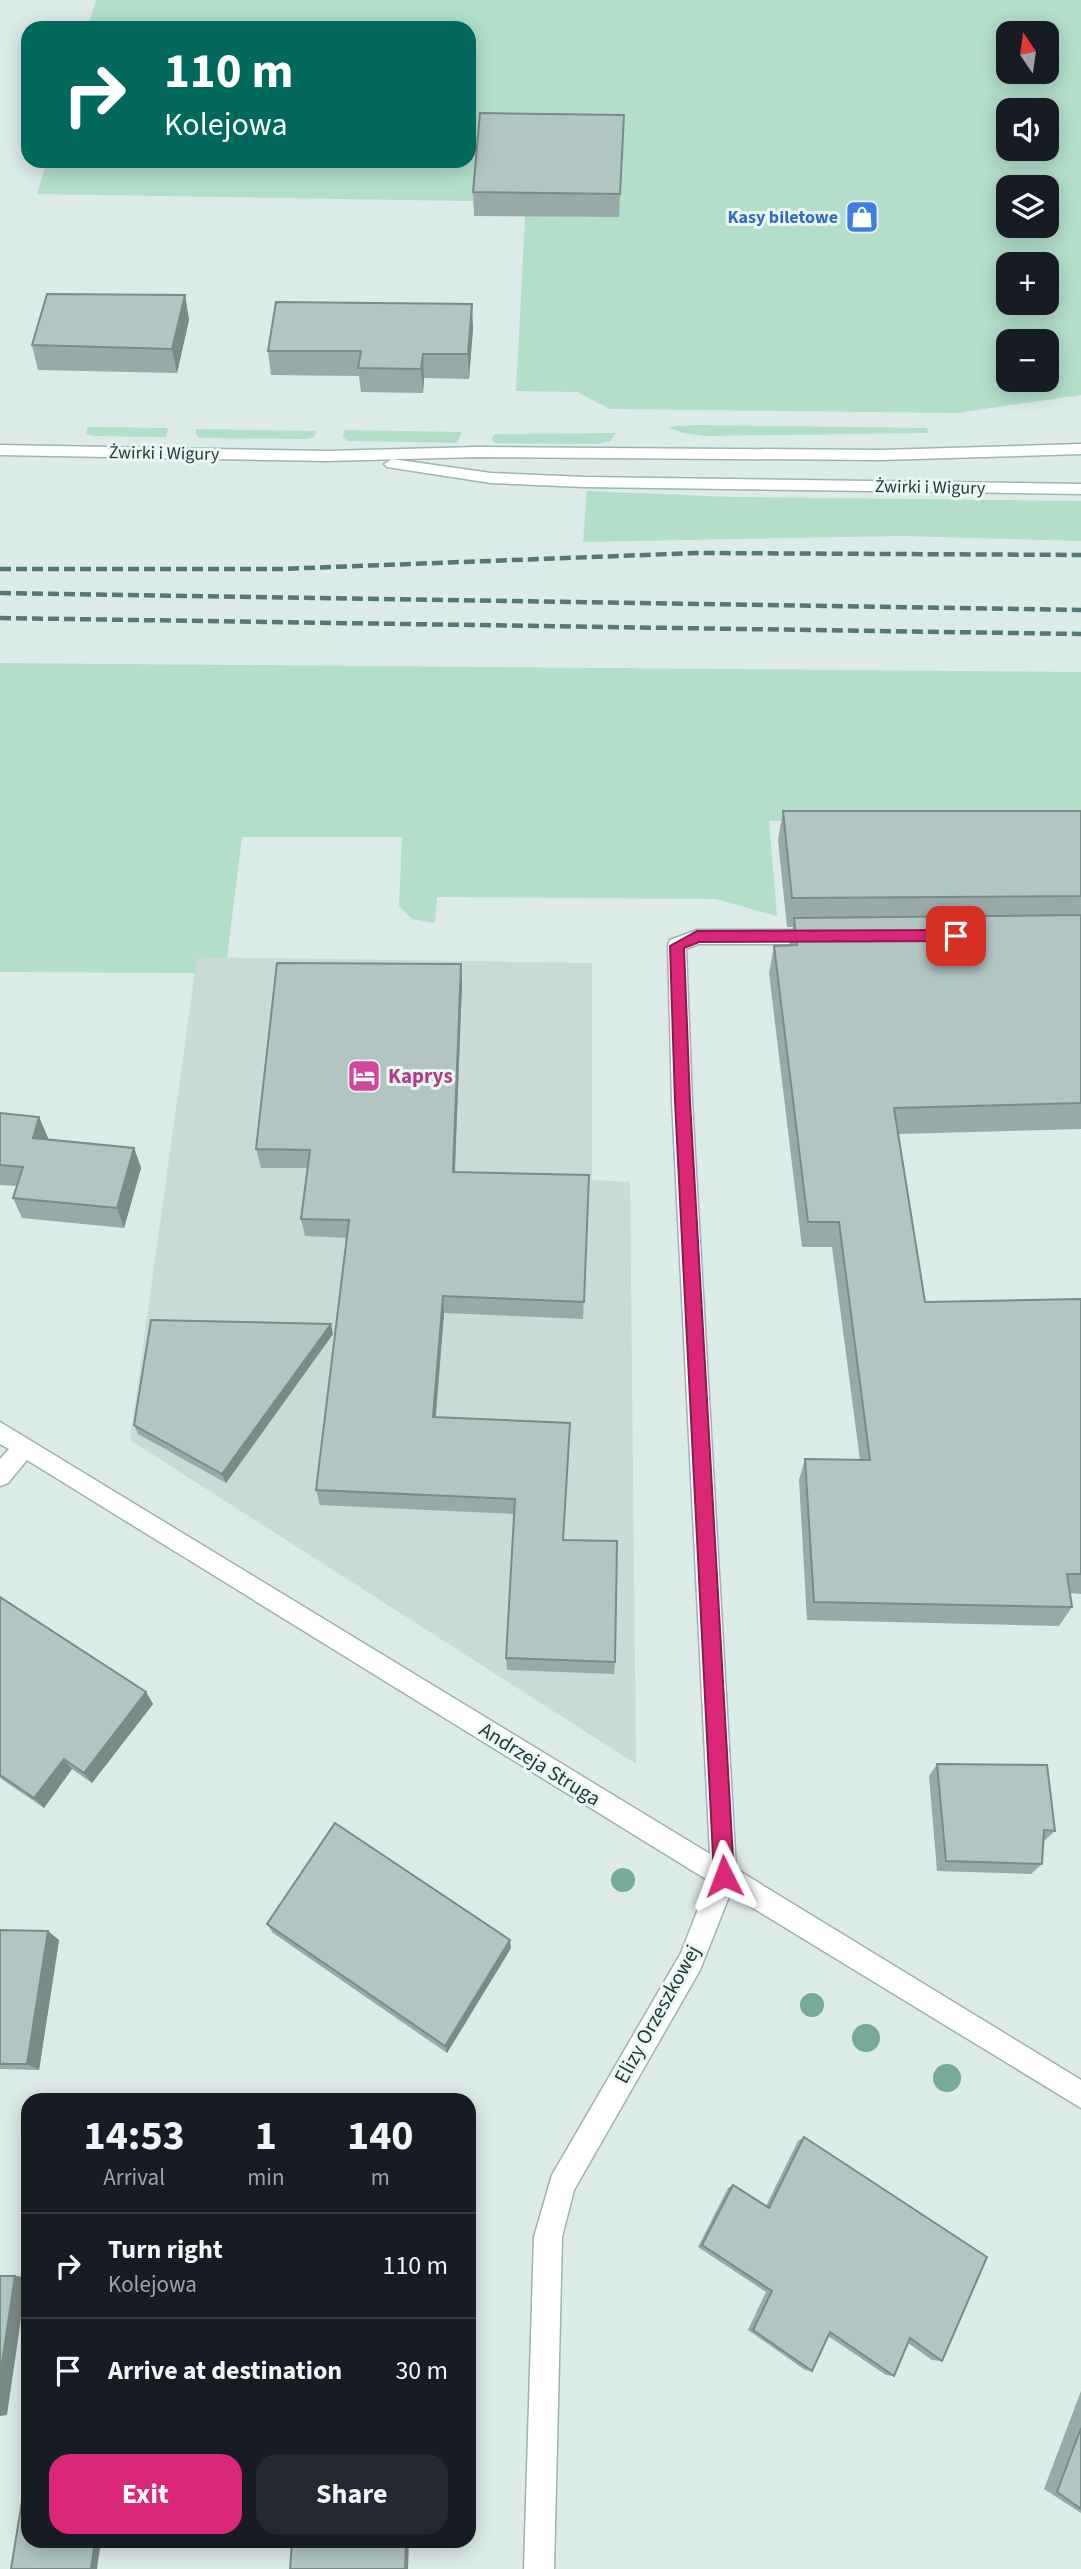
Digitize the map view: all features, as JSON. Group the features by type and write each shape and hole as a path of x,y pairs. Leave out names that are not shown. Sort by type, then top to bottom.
{"street":[{"name":"Żwirki i Wigury","path":"0,450 328,456 477,452 880,454 1081,449"},
{"name":"Żwirki i Wigury","path":"328,456 491,478 1081,489"},
{"name":"Elizy Orzeszkowej","path":"539,2569 545,2286 551,2224 562,2185 581,2147 691,1961 724,1876 682,1101 677,946 697,937 844,937"},
{"name":"Andrzeja Struga","path":"0,1432 1081,2095"},
{"path":"0,1476 24,1447"}],"shaded area":[{"path":"197,957 592,963 592,1180 630,1182 636,1764 130,1440"}],"green space":[{"path":"96,0 1081,0 1081,395 956,413 610,409 577,392 516,391 526,202 37,194 45,168 476,168 476,21 90,21"},
{"path":"695,425 927,428 928,433 706,436 682,433 668,427"},
{"path":"88,427 168,428 166,437 161,437 92,436 86,434"},
{"path":"196,429 316,431 315,436 309,439 200,438 196,435"},
{"path":"344,430 462,432 457,443 347,441 343,437"},
{"path":"616,433 610,441 597,444 495,443 491,438 495,434"},
{"path":"587,491 732,497 1081,501 1081,541 901,536 583,542"},
{"path":"0,663 1081,672 1081,821 769,821 777,916 716,899 437,897 435,923 412,919 399,906 402,837 242,837 227,958 198,957 195,973 0,972"}],"building":[{"path":"480,113 624,115 620,194 473,192"},
{"path":"47,294 185,295 172,349 32,345"},
{"path":"276,302 472,304 468,354 423,354 421,369 358,368 361,351 268,351"},
{"path":"783,811 1081,811 1081,896 792,898"},
{"path":"1081,915 1081,1103 894,1108 925,1302 1081,1299 1081,1574 1067,1574 1072,1607 814,1602 805,1459 870,1460 839,1222 808,1222 774,946 797,945 794,918"},
{"path":"277,963 461,964 453,1172 589,1175 584,1302 443,1296 433,1417 570,1423 563,1540 617,1541 615,1662 506,1658 515,1499 316,1490 349,1220 301,1219 310,1150 256,1149"},
{"path":"0,1113 39,1117 33,1138 134,1148 117,1208 13,1198 23,1167 0,1165"},
{"path":"151,1320 331,1324 222,1474 134,1425"},
{"path":"0,1597 146,1692 84,1773 64,1759 34,1798 0,1775"},
{"path":"937,1764 1047,1765 1055,1831 1044,1830 1042,1864 946,1861"},
{"path":"335,1823 510,1940 445,2046 267,1924"},
{"path":"0,1930 48,1931 27,2064 0,2064"},
{"path":"804,2137 987,2257 942,2361 910,2338 894,2376 830,2332 812,2371 753,2330 772,2291 702,2245 733,2185 769,2208"},
{"path":"0,2276 15,2276 0,2376"},
{"path":"1081,2428 1081,2509 1057,2492"},
{"path":"21,2507 21,2548 94,2548 91,2569 11,2569"},
{"path":"292,2548 406,2548 405,2569 290,2569"}],"railway":[{"path":"0,569 280,569 696,553 1081,555"},
{"path":"0,593 1081,610"},
{"path":"0,618 1081,634"}],"place":[{"name":"Kasy biletowe","path":"862,217"},
{"name":"Kaprys","path":"364,1076"}],"route":[{"path":"724,1876 707,1510 682,1101 677,946 697,937 956,936"}]}
